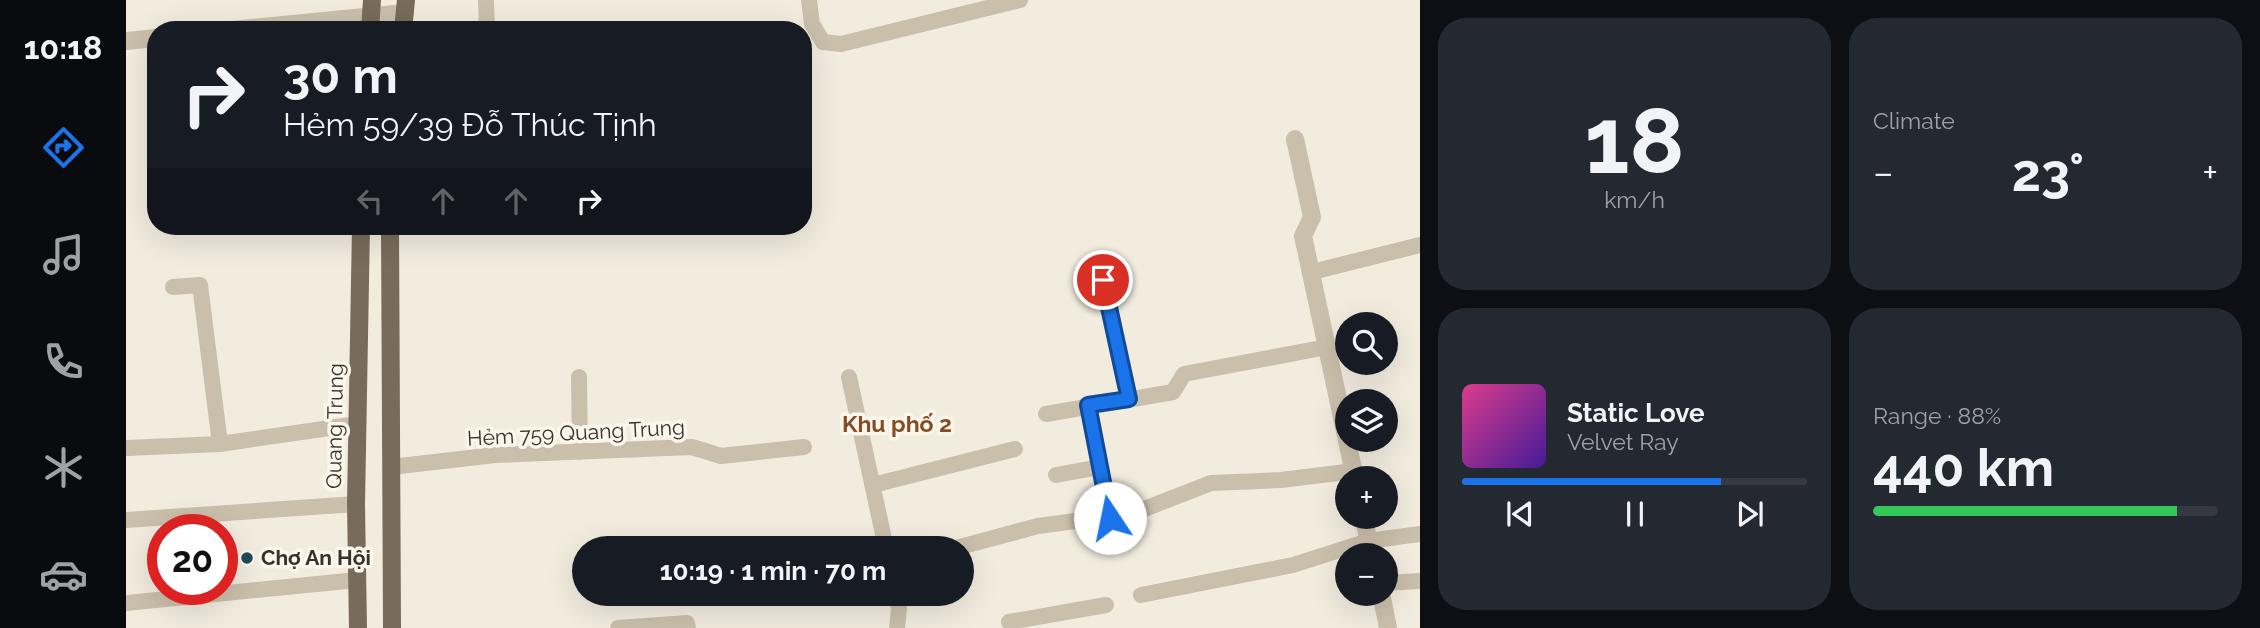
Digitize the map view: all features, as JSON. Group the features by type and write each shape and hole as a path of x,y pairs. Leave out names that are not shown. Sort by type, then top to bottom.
{"main road":[{"name":"Quang Trung","path":"358,628 356,504 361,235"},
{"path":"390,235 392,628"}],"street":[{"path":"315,21 405,14"},
{"path":"126,41 147,39"},
{"path":"1295,139 1312,217 1303,236 1353,466"},
{"path":"1384,606 1388,628"}],"lane":[{"path":"486,0 487,21"},
{"path":"809,0 812,21"},
{"path":"812,24 823,42 841,44 1020,0"},
{"path":"1311,272 1420,245"},
{"path":"1103,280 1129,399"},
{"path":"173,287 200,285 220,444"},
{"path":"1046,414 1173,392 1184,374 1327,347"},
{"path":"579,377 580,452"},
{"path":"849,377 884,536"},
{"path":"1088,405 1110,518"},
{"path":"126,447 220,444 357,424"},
{"name":"Hẻm 759 Quang Trung","path":"391,467 495,455 691,447 721,456 804,447"},
{"path":"873,485 1015,449"},
{"path":"1056,475 1100,467"},
{"path":"974,543 1038,526 1134,513 1211,483 1335,476"},
{"path":"126,520 356,504"},
{"path":"1388,543 1420,534"},
{"path":"1141,595 1335,556"},
{"path":"126,603 357,580"},
{"path":"1398,582 1420,581"},
{"path":"1009,622 1070,620 1106,605"},
{"path":"897,606 897,628"},
{"path":"618,628 687,623 688,628"}],"place":[{"name":"Chợ An Hội","path":"247,558"}],"district":[{"name":"Khu phố 2","path":"897,424"}],"route":[{"path":"1103,280 1129,399 1088,405 1110,518"}]}
